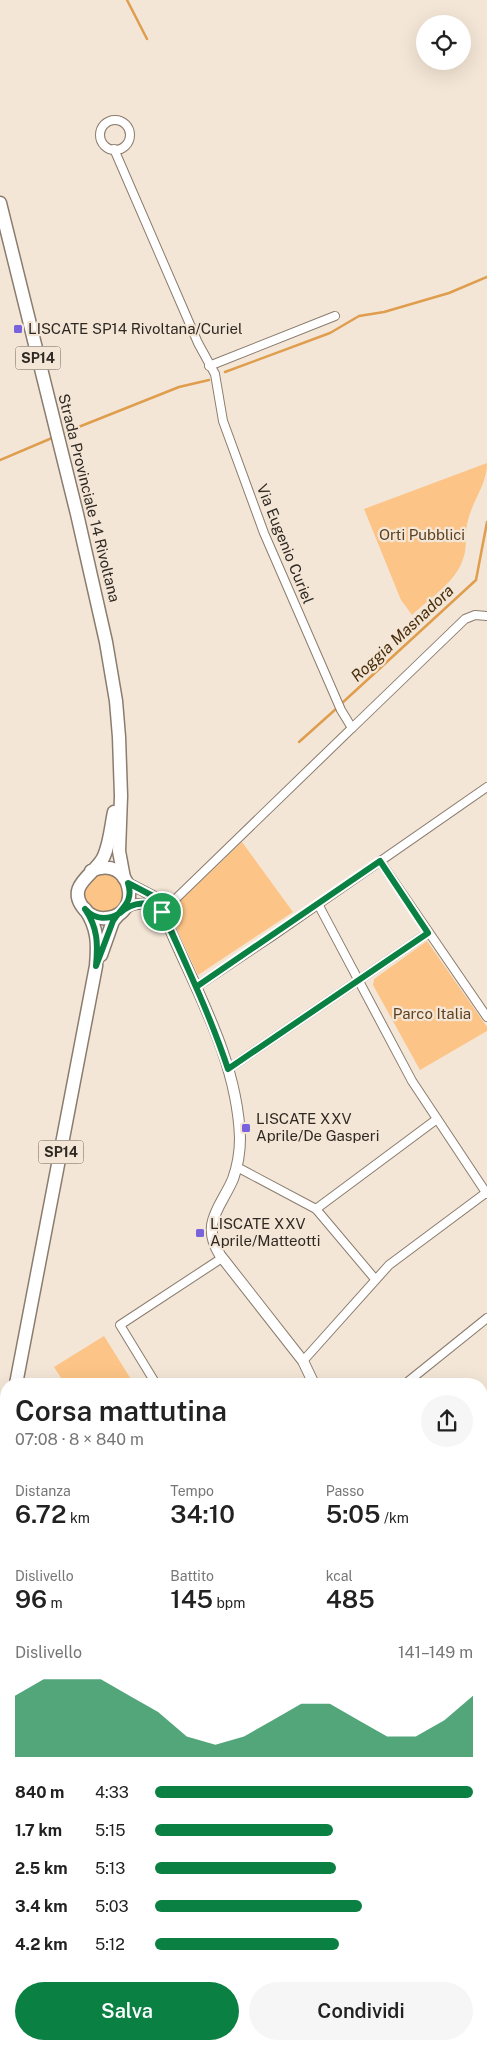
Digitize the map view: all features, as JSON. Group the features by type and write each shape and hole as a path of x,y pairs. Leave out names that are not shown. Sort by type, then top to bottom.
{"main road":[{"name":"Strada Provinciale 14 Rivoltana","path":"0,203 77,514 106,642 117,708 120,775 119,851 129,899 113,921 96,966"},
{"name":"Strada Provinciale 14 Rivoltana","path":"19,1378 25,1337 96,966 97,937 94,923 80,900 79,888 83,879 100,864 106,851 120,775"},
{"path":"92,871 110,868 117,871 126,880"},
{"path":"85,909 92,915 101,918 111,918 121,912"}],"street":[{"name":"Via Eugenio Curiel","path":"114,149 198,343 216,380 223,421 264,534 341,710 352,728"},
{"path":"209,366 335,316"},
{"path":"162,912 465,619 475,615 487,616"},
{"path":"196,987 487,787"},
{"path":"380,861 487,1017"},
{"path":"126,880 155,897 159,903 211,1020 235,1093 240,1152 231,1182 214,1213 211,1225 213,1242 222,1258 303,1361 311,1378"},
{"path":"121,912 130,906 142,903 155,906 162,912"},
{"path":"303,1361 375,1279 404,1252 487,1193 412,1081 318,904"},
{"path":"228,1069 428,933"},
{"path":"316,1210 436,1119"},
{"path":"237,1167 316,1210 375,1279"},
{"path":"152,1378 120,1325 222,1258"},
{"path":"413,1378 487,1318"}],"green space":[{"name":"Orti Pubblici","path":"487,463 485,478 468,520 466,545 460,567 442,589 412,615 401,600 364,509"},
{"path":"242,842 293,912 198,975 177,930 175,919 179,902"},
{"path":"104,874 111,875 117,880 122,886 122,900 117,906 111,911 104,912 97,911 91,906 86,900 85,893 86,886 91,880 97,875"},
{"name":"Parco Italia","path":"427,941 487,1027 487,1031 420,1070 373,985 374,979"},
{"path":"104,1336 130,1378 61,1378 54,1367"}],"waterway":[{"path":"127,0 147,39"},
{"path":"225,372 330,333 359,316 384,312 449,293 487,277"},
{"path":"66,432 179,387 209,380"},
{"path":"0,460 52,438"},
{"name":"Roggia Masnadora","path":"341,704 476,580 487,522"},
{"name":"Roggia Masnadora","path":"299,742 337,708"}],"place":[{"name":"LISCATE SP14 Rivoltana/Curiel","path":"18,329"},
{"name":"LISCATE XXV Aprile/De Gasperi","path":"246,1128"},
{"name":"LISCATE XXV Aprile/Matteotti","path":"200,1233"}],"route":[{"path":"162,912 155,906 142,903 128,907 120,913 109,918 98,918 85,909 94,923 97,937 96,966 113,921 116,917 117,916 120,913 124,909 128,903 130,893 128,883 153,896 159,903 196,987 380,861 428,933 228,1069 207,1010 196,987 179,950 162,912"}]}
